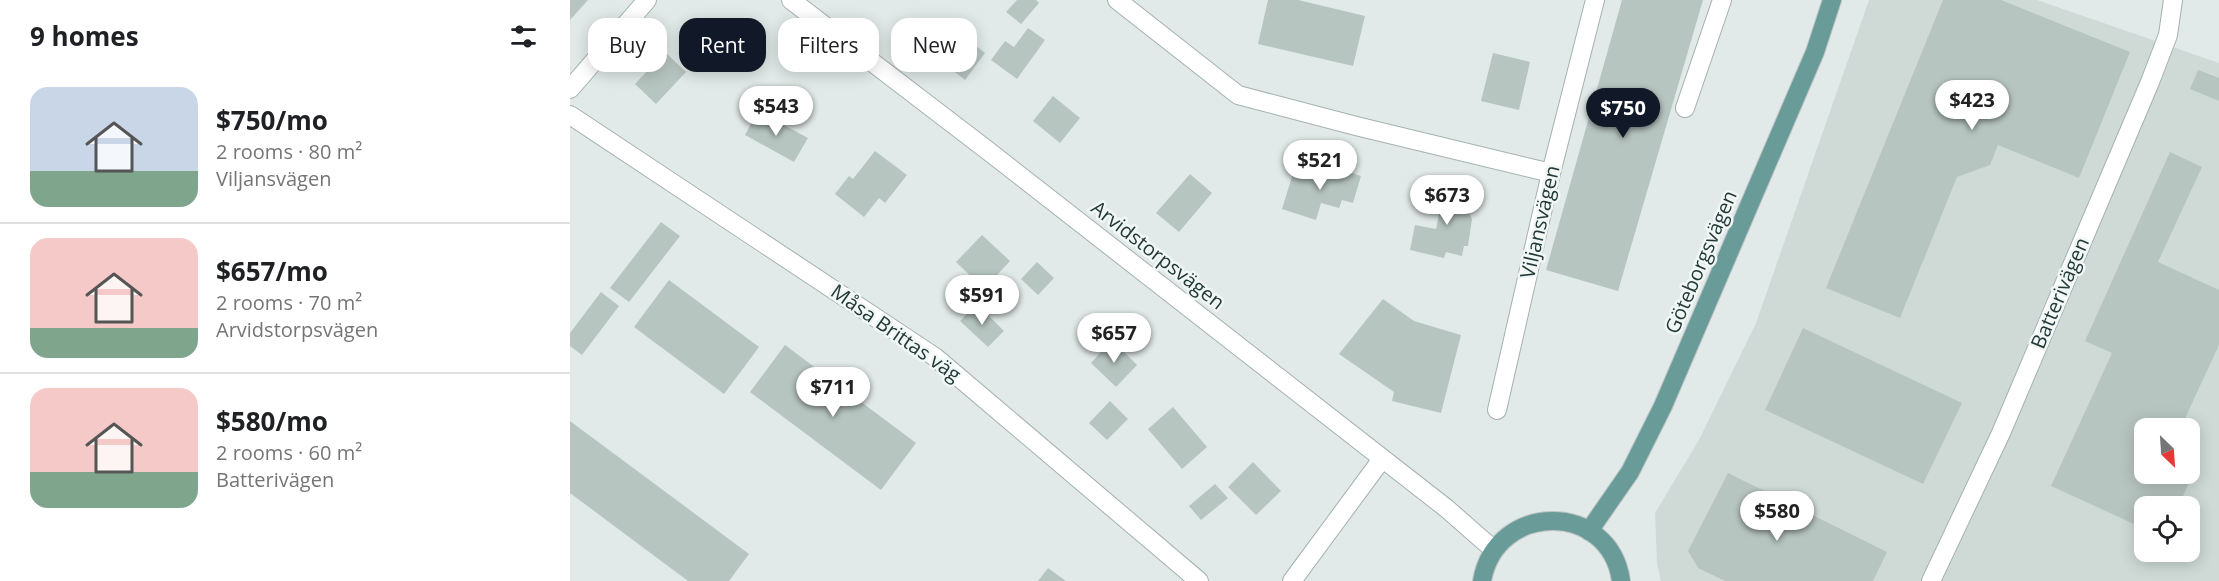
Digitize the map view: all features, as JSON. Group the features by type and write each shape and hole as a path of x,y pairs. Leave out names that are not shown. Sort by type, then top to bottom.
{"main road":[{"name":"Göteborgsvägen","path":"1589,531 1630,472 1663,406 1815,52 1832,0"},
{"path":"1482,581 1485,566 1494,550 1511,533 1532,523 1556,520 1589,531 1608,549 1615,561 1621,581"}],"street":[{"path":"570,89 647,0"},
{"name":"Arvidstorpsvägen","path":"791,0 997,157 1446,508 1494,550"},
{"path":"1117,0 1238,95 1551,173"},
{"name":"Viljansvägen","path":"1497,410 1551,173 1595,0"},
{"path":"1685,108 1722,0"},
{"name":"Batterivägen","path":"1931,581 2001,433 2150,82 2168,35 2174,0"},
{"name":"Måsa Brittas väg","path":"570,115 935,357 1199,581"},
{"path":"1292,581 1382,459"}],"shaded area":[{"path":"1869,0 2037,0 2219,63 2219,581 1661,581 1657,564 1655,513 1699,440 1756,323"}],"building":[{"path":"570,0 588,0 570,20"},
{"path":"1017,0 1036,0 1039,3 1021,24 1006,12"},
{"path":"1268,0 1298,0 1365,16 1353,66 1258,44"},
{"path":"1622,0 1703,0 1618,291 1546,270"},
{"path":"1943,0 2001,0 2130,52 2079,178 1998,145 1990,165 1957,177 1900,318 1826,288"},
{"path":"1028,28 1045,40 1017,79 991,60 1005,41 1014,47"},
{"path":"977,47 985,53 977,64"},
{"path":"1493,53 1530,62 1519,110 1481,101"},
{"path":"667,54 679,65 679,72 686,72 656,104 635,84 646,72 667,72"},
{"path":"2198,70 2219,78 2219,101 2190,89"},
{"path":"955,72 971,72 965,80"},
{"path":"1053,96 1080,118 1060,143 1033,121"},
{"path":"758,111 808,138 794,162 745,135"},
{"path":"875,151 907,175 885,203 879,198 864,217 835,194 849,176 853,179"},
{"path":"2170,152 2202,167 2158,262 2219,290 2219,345 2185,418 2134,418 2134,484 2189,484 2183,496 2134,496 2134,524 2051,486 2112,353 2085,341"},
{"path":"1327,165 1361,176 1353,203 1342,200 1339,208 1321,203 1316,220 1282,209 1294,170 1323,178"},
{"path":"1190,174 1212,193 1179,232 1156,213"},
{"path":"1445,185 1472,191 1468,210 1472,219 1468,246 1464,246 1462,256 1446,252 1444,258 1410,250 1415,225 1436,229"},
{"path":"661,222 680,236 629,302 610,288"},
{"path":"982,235 1010,261 984,289 956,262"},
{"path":"1037,262 1054,278 1038,295 1021,279"},
{"path":"669,280 759,347 724,394 634,327"},
{"path":"601,292 619,306 582,355 570,346 570,333"},
{"path":"1383,299 1414,321 1461,335 1441,413 1392,401 1394,392 1339,354"},
{"path":"977,304 1004,331 988,347 960,321"},
{"path":"1803,328 1962,403 1923,484 1765,410"},
{"path":"1112,340 1137,365 1116,387 1091,363"},
{"path":"785,345 916,443 881,490 750,392"},
{"path":"1110,401 1128,419 1107,440 1089,423"},
{"path":"1173,407 1207,447 1182,469 1148,429"},
{"path":"570,421 749,554 729,581 688,581 570,493"},
{"path":"1253,462 1281,491 1256,515 1228,487"},
{"path":"1728,473 1887,552 1873,581 1725,581 1698,568 1688,551"},
{"path":"1215,484 1228,498 1201,520 1189,506"},
{"path":"1048,568 1066,581 1038,581"}]}
